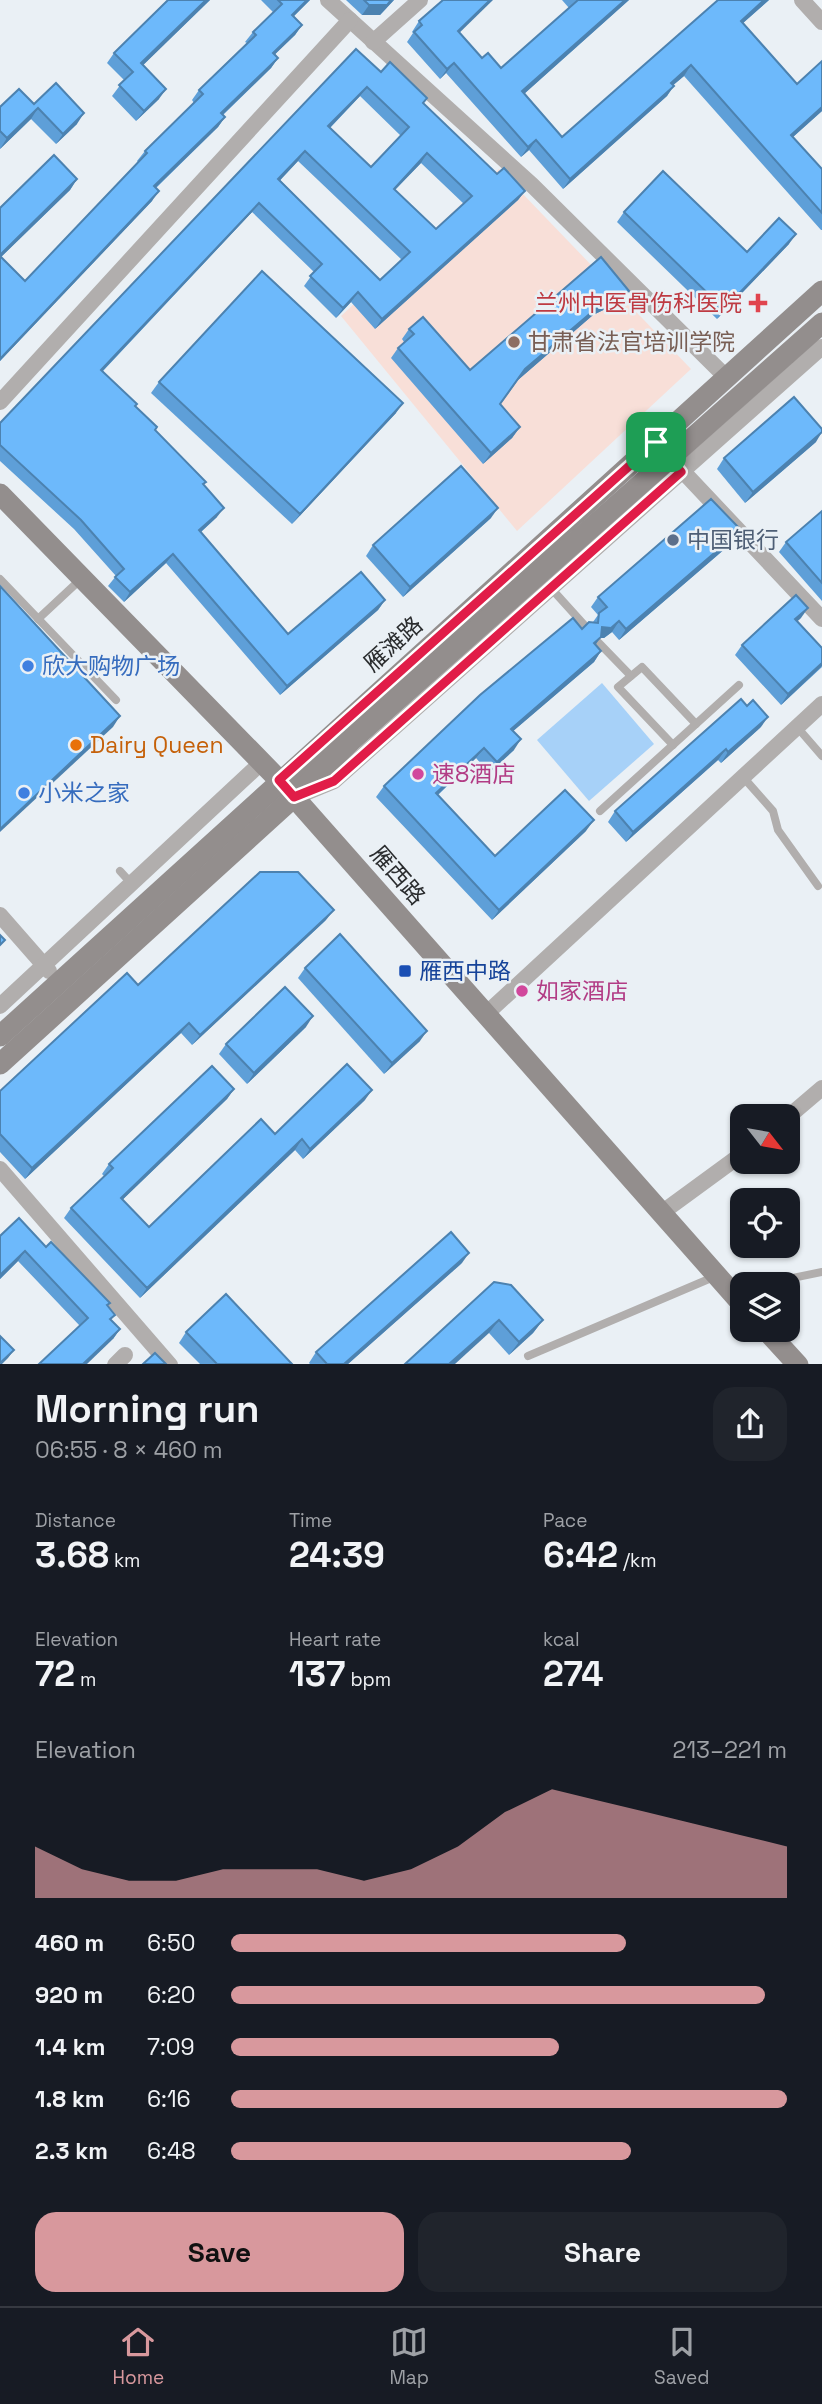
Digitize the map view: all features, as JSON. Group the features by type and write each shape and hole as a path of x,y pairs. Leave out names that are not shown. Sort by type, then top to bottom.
{"main road":[{"name":"雁滩路","path":"669,457 728,379 822,292"},
{"name":"雁滩路","path":"0,1063 294,797 350,742 822,323"},
{"name":"雁西路","path":"0,494 279,780 660,1214 730,1289"},
{"name":"雁滩路","path":"0,1036 279,780 539,574"},
{"path":"777,1342 798,1364"}],"street":[{"path":"328,0 532,185 728,379"},
{"path":"373,42 420,0"},
{"path":"802,0 822,22"},
{"path":"0,402 350,20"},
{"path":"539,574 669,457 822,347"},
{"path":"669,457 822,619"},
{"path":"485,1015 822,704"},
{"path":"0,1006 262,762"},
{"path":"0,915 58,982"},
{"path":"800,1107 822,1088"},
{"path":"660,1214 730,1163"},
{"path":"0,1169 170,1364"}],"lane":[{"path":"539,574 587,628"},
{"path":"38,618 83,577"},
{"path":"0,579 116,700"},
{"path":"599,643 631,676"},
{"path":"673,745 618,687 642,667 695,724"},
{"path":"600,811 739,685"},
{"path":"797,727 822,756"},
{"path":"743,777 773,811 778,830 818,886"},
{"path":"120,871 131,883"},
{"path":"800,1276 822,1272"},
{"path":"528,1356 716,1276"}],"shaded area":[{"name":"甘肃省法官培训学院","path":"499,169 691,369 517,531 341,316"},
{"path":"602,683 654,744 589,801 537,740"}],"building":[{"path":"168,0 206,0 141,63 166,89 144,111 119,85 133,72 114,53"},
{"path":"278,0 307,0 292,15 302,25 273,53 278,58 221,113 225,117 154,186 159,191 0,359 0,256 25,281 147,153 145,151 203,94 199,90 256,35 253,32 282,4"},
{"path":"364,0 391,0 387,5 369,5"},
{"path":"443,0 490,0 458,31 482,58 488,53 501,68 578,0 625,0 522,91 562,137 718,0 764,0 741,21 797,84 822,61 822,107 791,135 822,169 822,213 691,65 671,83 674,86 570,179 536,140 528,147 454,63 447,69 414,32 422,25 419,21"},
{"path":"356,49 381,72 390,62 427,98 423,103 497,174 504,168 525,191 382,319 358,292 343,308 310,276 322,264 259,203 101,370 137,404 135,406 157,427 155,430 206,482 203,484 224,508 199,530 288,634 361,572 385,600 287,686 173,554 130,592 115,577 124,569 81,520 0,445 0,423","holes":["367,87 409,127 371,167 328,126","305,151 410,252 380,280 278,179","427,153 472,196 436,229 394,189"]},
{"path":"56,83 84,113 63,134 38,108 7,138 0,131 0,107 19,89 34,104"},
{"path":"54,155 77,179 0,255 0,208"},
{"path":"663,171 747,252 779,218 796,234 724,309 624,212"},
{"path":"601,257 629,291 600,305 525,369 500,404 520,427 491,453 398,348 414,334 409,329 423,317 470,370"},
{"path":"262,271 403,403 300,514 159,382"},
{"path":"794,397 822,432 753,492 724,458"},
{"path":"461,466 498,508 410,587 373,545"},
{"path":"711,499 741,530 626,629 619,621 611,628 602,627 601,637 594,643 601,651 511,729 521,739 497,762 484,748 436,793 495,856 565,790 594,820 499,910 384,786 480,695 573,618 582,629 589,622 598,623 599,613 607,607 598,597"},
{"path":"822,511 822,583 786,542"},
{"name":"欣大购物广场","path":"0,586 120,716 0,829"},
{"path":"796,595 808,608 795,619 822,648 822,663 788,694 742,645"},
{"path":"741,699 747,706 753,700 768,717 728,752 726,749 633,832 615,811"},
{"path":"260,872 298,872 334,910 200,1035 189,1023 32,1168 0,1134 0,1091 127,973 138,985"},
{"path":"340,934 427,1031 392,1063 305,968"},
{"path":"285,987 313,1016 254,1073 226,1044"},
{"path":"347,1064 372,1090 310,1149 302,1139 147,1288 71,1208 113,1168 109,1164 212,1066 234,1089 121,1198 149,1227 261,1119 275,1134"},
{"path":"19,1218 46,1247 51,1242 110,1303 107,1305 115,1315 110,1319 120,1329 83,1364 39,1364 88,1318 25,1251 0,1275 0,1236"},
{"path":"451,1232 469,1253 344,1364 327,1364 316,1352"},
{"path":"494,1282 511,1285 543,1320 519,1342 499,1320 449,1364 405,1364"},
{"path":"226,1294 292,1364 217,1364 186,1332"},
{"path":"0,1336 14,1350 0,1363"},
{"path":"155,1353 166,1364 143,1364"}],"place":[{"name":"兰州中医骨伤科医院","path":"758,303"},
{"name":"甘肃省法官培训学院","path":"514,342"},
{"name":"中国银行","path":"673,540"},
{"name":"欣大购物广场","path":"28,666"},
{"name":"Dairy Queen","path":"76,745"},
{"name":"速8酒店","path":"418,774"},
{"name":"小米之家","path":"24,793"},
{"name":"雁西中路","path":"405,971"},
{"name":"如家酒店","path":"522,991"}],"route":[{"path":"656,442 681,472 334,781 294,797 279,780 656,442"}]}
